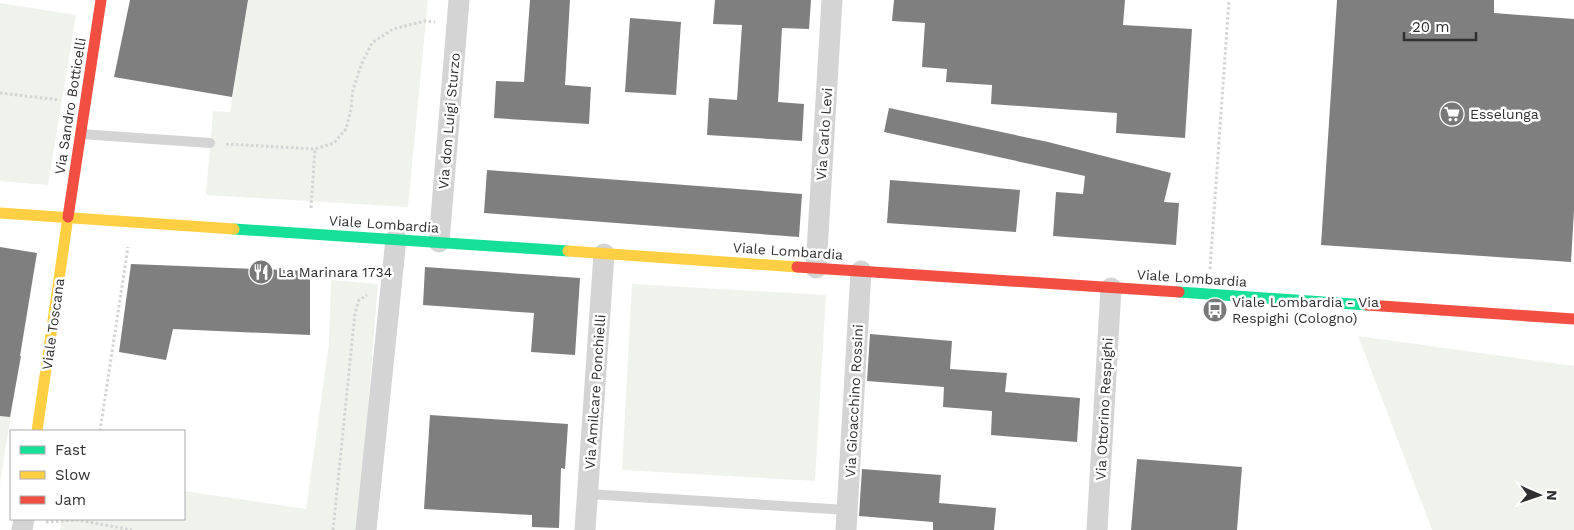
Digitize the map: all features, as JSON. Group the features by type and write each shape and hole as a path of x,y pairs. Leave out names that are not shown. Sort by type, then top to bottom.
{"street":[{"name":"Via Sandro Botticelli","path":"68,217 101,0"},
{"name":"Via don Luigi Sturzo","path":"439,242 459,0"},
{"name":"Via Carlo Levi","path":"816,268 832,0"},
{"name":"Viale Lombardia","path":"0,213 1574,319"},
{"name":"Viale Toscana","path":"37,430 68,217"},
{"path":"366,530 396,240"},
{"name":"Via Amilcare Ponchielli","path":"585,530 604,254"},
{"name":"Via Gioacchino Rossini","path":"847,520 861,271"},
{"name":"Via Ottorino Respighi","path":"1097,530 1111,288"}],"lane":[{"path":"80,134 210,143"},
{"path":"588,494 847,520"}],"path":[{"path":"1210,277 1230,0"},
{"path":"210,143 315,149 334,143 346,129 353,89 372,42 393,28 425,21 457,25"},
{"path":"0,93 85,102"},
{"path":"309,234 315,149"},
{"path":"100,430 131,222"},
{"path":"333,530 355,313 359,300 391,282"},
{"path":"23,524 78,520 132,530"}],"shaded area":[{"path":"248,0 428,0 408,207 206,195 213,111 230,112"},
{"path":"0,3 76,15 48,185 0,181"},
{"path":"331,280 378,284 358,530 60,530 62,520 185,520 185,491 306,509 329,343"},
{"path":"632,284 826,295 815,481 622,470"},
{"path":"1358,336 1574,366 1574,530 1432,530"},
{"path":"0,384 15,389 0,484"}],"building":[{"path":"130,0 248,0 232,97 114,77"},
{"path":"530,0 570,0 565,85 591,87 589,124 494,118 496,81 524,82"},
{"path":"715,0 811,0 809,29 782,28 778,102 804,104 802,141 707,135 709,98 737,100 742,25 713,24"},
{"path":"894,0 1125,0 1123,25 1192,29 1185,138 1116,133 1117,113 991,104 992,85 946,82 947,69 922,67 925,23 892,21"},
{"name":"Esselunga","path":"1337,0 1494,0 1494,13 1574,19 1574,210 1571,262 1321,245"},
{"path":"630,18 681,22 676,95 625,92"},
{"path":"889,108 1048,142 1171,173 1164,202 1179,203 1176,245 1053,236 1056,192 1083,194 1085,176 884,132"},
{"path":"487,170 802,194 799,237 484,213"},
{"path":"890,180 1020,190 1016,232 887,223"},
{"path":"0,247 37,253 10,417 0,416"},
{"path":"131,264 310,271 310,335 173,329 166,360 119,352"},
{"path":"425,267 580,278 575,355 531,352 534,313 423,305"},
{"path":"870,334 952,341 950,369 1007,373 1005,392 1080,398 1077,442 991,435 992,411 943,407 944,387 867,381"},
{"path":"430,415 568,424 565,469 561,468 559,528 532,527 532,515 424,509"},
{"path":"1137,459 1242,467 1237,530 1131,530"},
{"path":"862,469 941,475 939,503 996,508 994,530 933,530 933,522 859,516"}],"traffic: fast":[{"path":"234,229 568,251"},
{"path":"1179,292 1367,305"}],"traffic: slow":[{"path":"0,213 234,229"},
{"path":"37,430 68,217"},
{"path":"568,251 797,267"}],"traffic: jam":[{"path":"68,217 101,0"},
{"path":"797,267 1179,292"},
{"path":"1367,305 1574,319"}],"place":[{"name":"Esselunga","path":"1452,114"},
{"name":"La Marinara 1734","path":"261,272"},
{"name":"Viale Lombardia - Via Respighi (Cologno)","path":"1215,310"}]}
